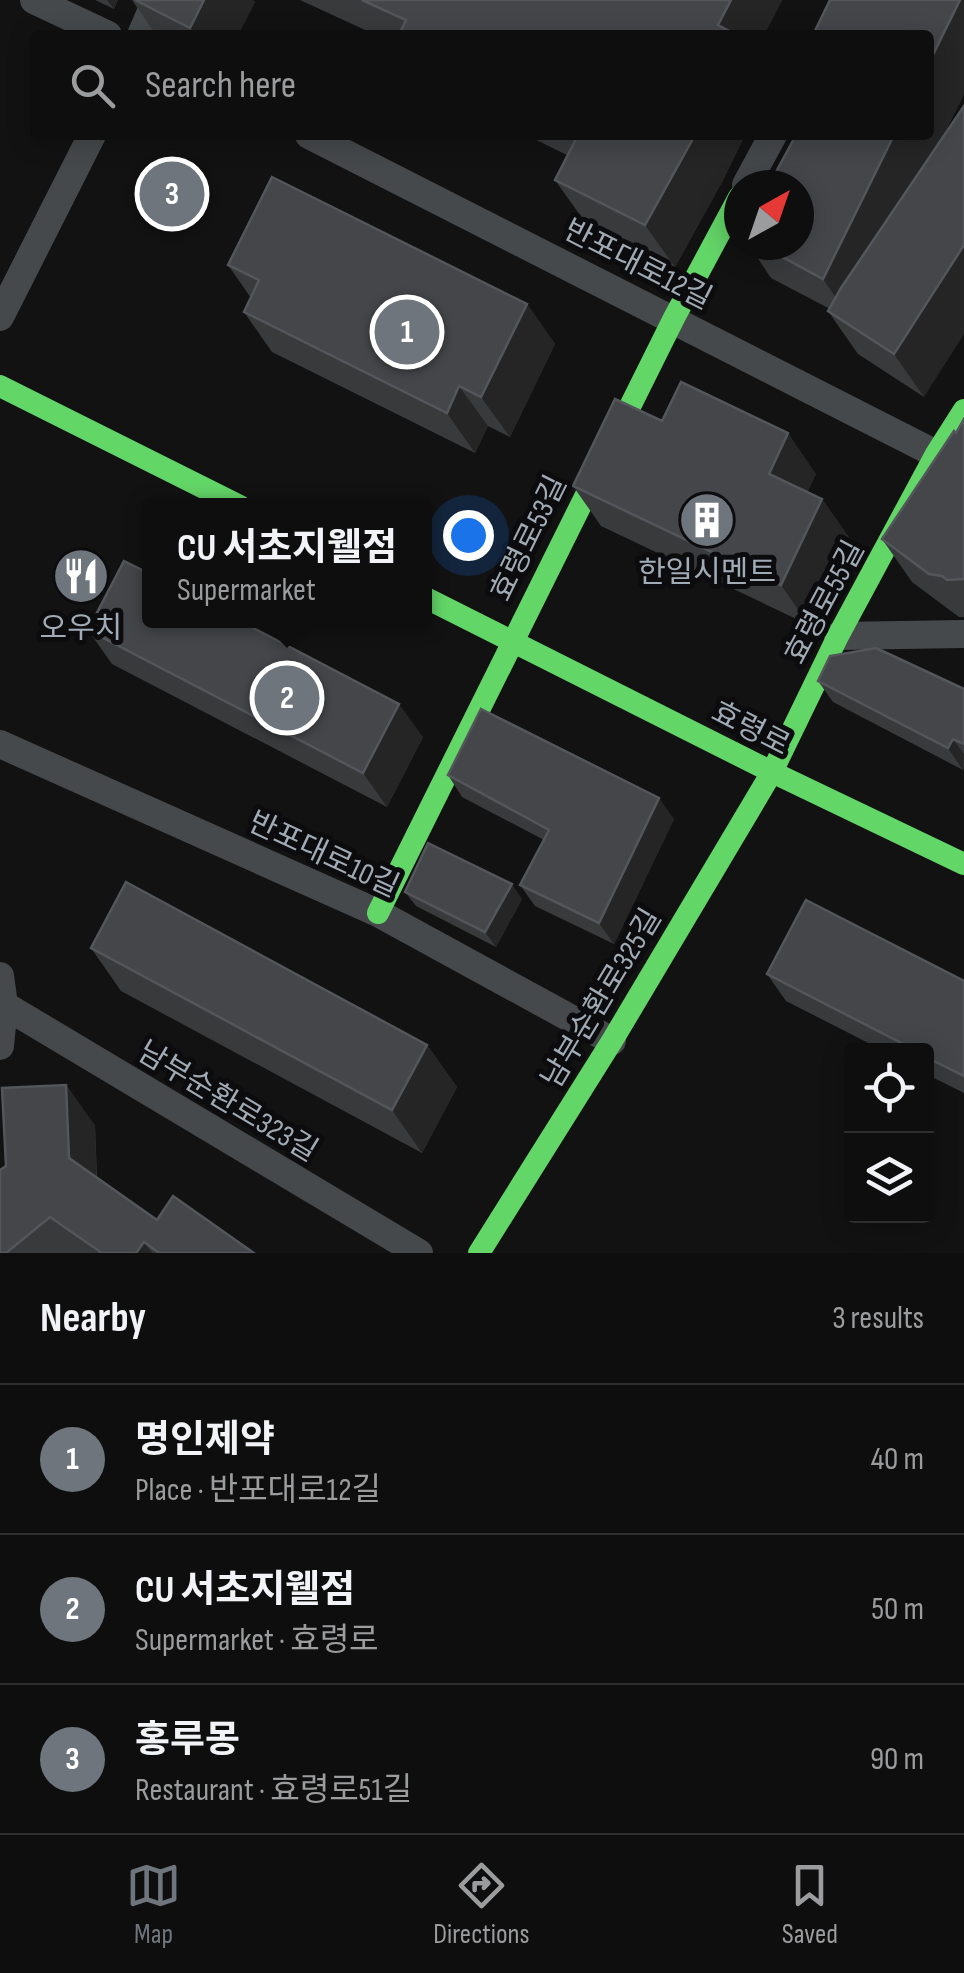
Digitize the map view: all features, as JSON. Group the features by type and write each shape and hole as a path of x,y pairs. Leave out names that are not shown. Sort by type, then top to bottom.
{"street":[{"path":"34,0 97,30"},
{"path":"143,30 156,0"},
{"path":"0,317 89,140"},
{"name":"반포대로12길","path":"319,140 936,454"},
{"path":"754,170 770,140"},
{"name":"효령로53길","path":"514,642 724,225"},
{"path":"0,386 224,498"},
{"name":"효령로55길","path":"772,772 838,636 936,454 964,410"},
{"name":"효령로","path":"432,601 964,864"},
{"path":"838,636 964,634"},
{"path":"378,913 514,642"},
{"name":"반포대로10길","path":"0,744 378,913 612,1041"},
{"name":"남부순환로325길","path":"478,1253 612,1041 772,772"},
{"path":"0,976 4,1005 0,1046"},
{"name":"남부순환로323길","path":"4,1005 420,1253"}],"building":[{"path":"135,0 204,0 190,28"},
{"path":"362,0 731,0 718,25 728,30 401,30 406,20"},
{"path":"830,0 960,0 934,53 934,30 815,30"},
{"path":"964,106 964,245 894,354 828,311"},
{"path":"575,140 692,140 645,225 555,180"},
{"path":"793,140 892,140 823,279 788,260 814,260 814,170 777,170"},
{"path":"272,177 527,304 481,397 459,386 447,413 244,312 259,280 228,265"},
{"name":"한일시멘트","path":"681,382 788,433 769,474 822,499 781,585 573,486 615,399 662,421"},
{"path":"964,419 964,579 947,580 929,574 882,539"},
{"path":"124,561 142,570 142,628 253,628 399,704 363,773 88,630"},
{"path":"876,648 964,689 964,744 953,739 948,748 818,681 830,656"},
{"path":"481,709 659,798 599,923 520,885 549,830 448,775"},
{"path":"428,843 512,884 485,932 405,892"},
{"path":"126,882 427,1045 392,1110 91,948"},
{"path":"806,900 964,981 964,1076 934,1061 934,1043 901,1043 767,974"},
{"path":"66,1085 69,1158 157,1220 173,1196 254,1253 159,1253 144,1242 136,1253 102,1253 50,1217 6,1253 0,1253 0,1170 6,1166 2,1088"}],"traffic: fast":[{"path":"378,913 724,225"},
{"path":"0,386 224,498"},
{"path":"479,1253 612,1041 772,772 838,636 936,454 964,410"},
{"path":"432,601 964,864"}],"place":[{"name":"홍루몽","path":"172,194"},
{"name":"명인제약","path":"407,332"},
{"name":"한일시멘트","path":"707,520"},
{"name":"오우치","path":"81,576"},
{"name":"CU 서초지웰점","path":"287,698"}]}
